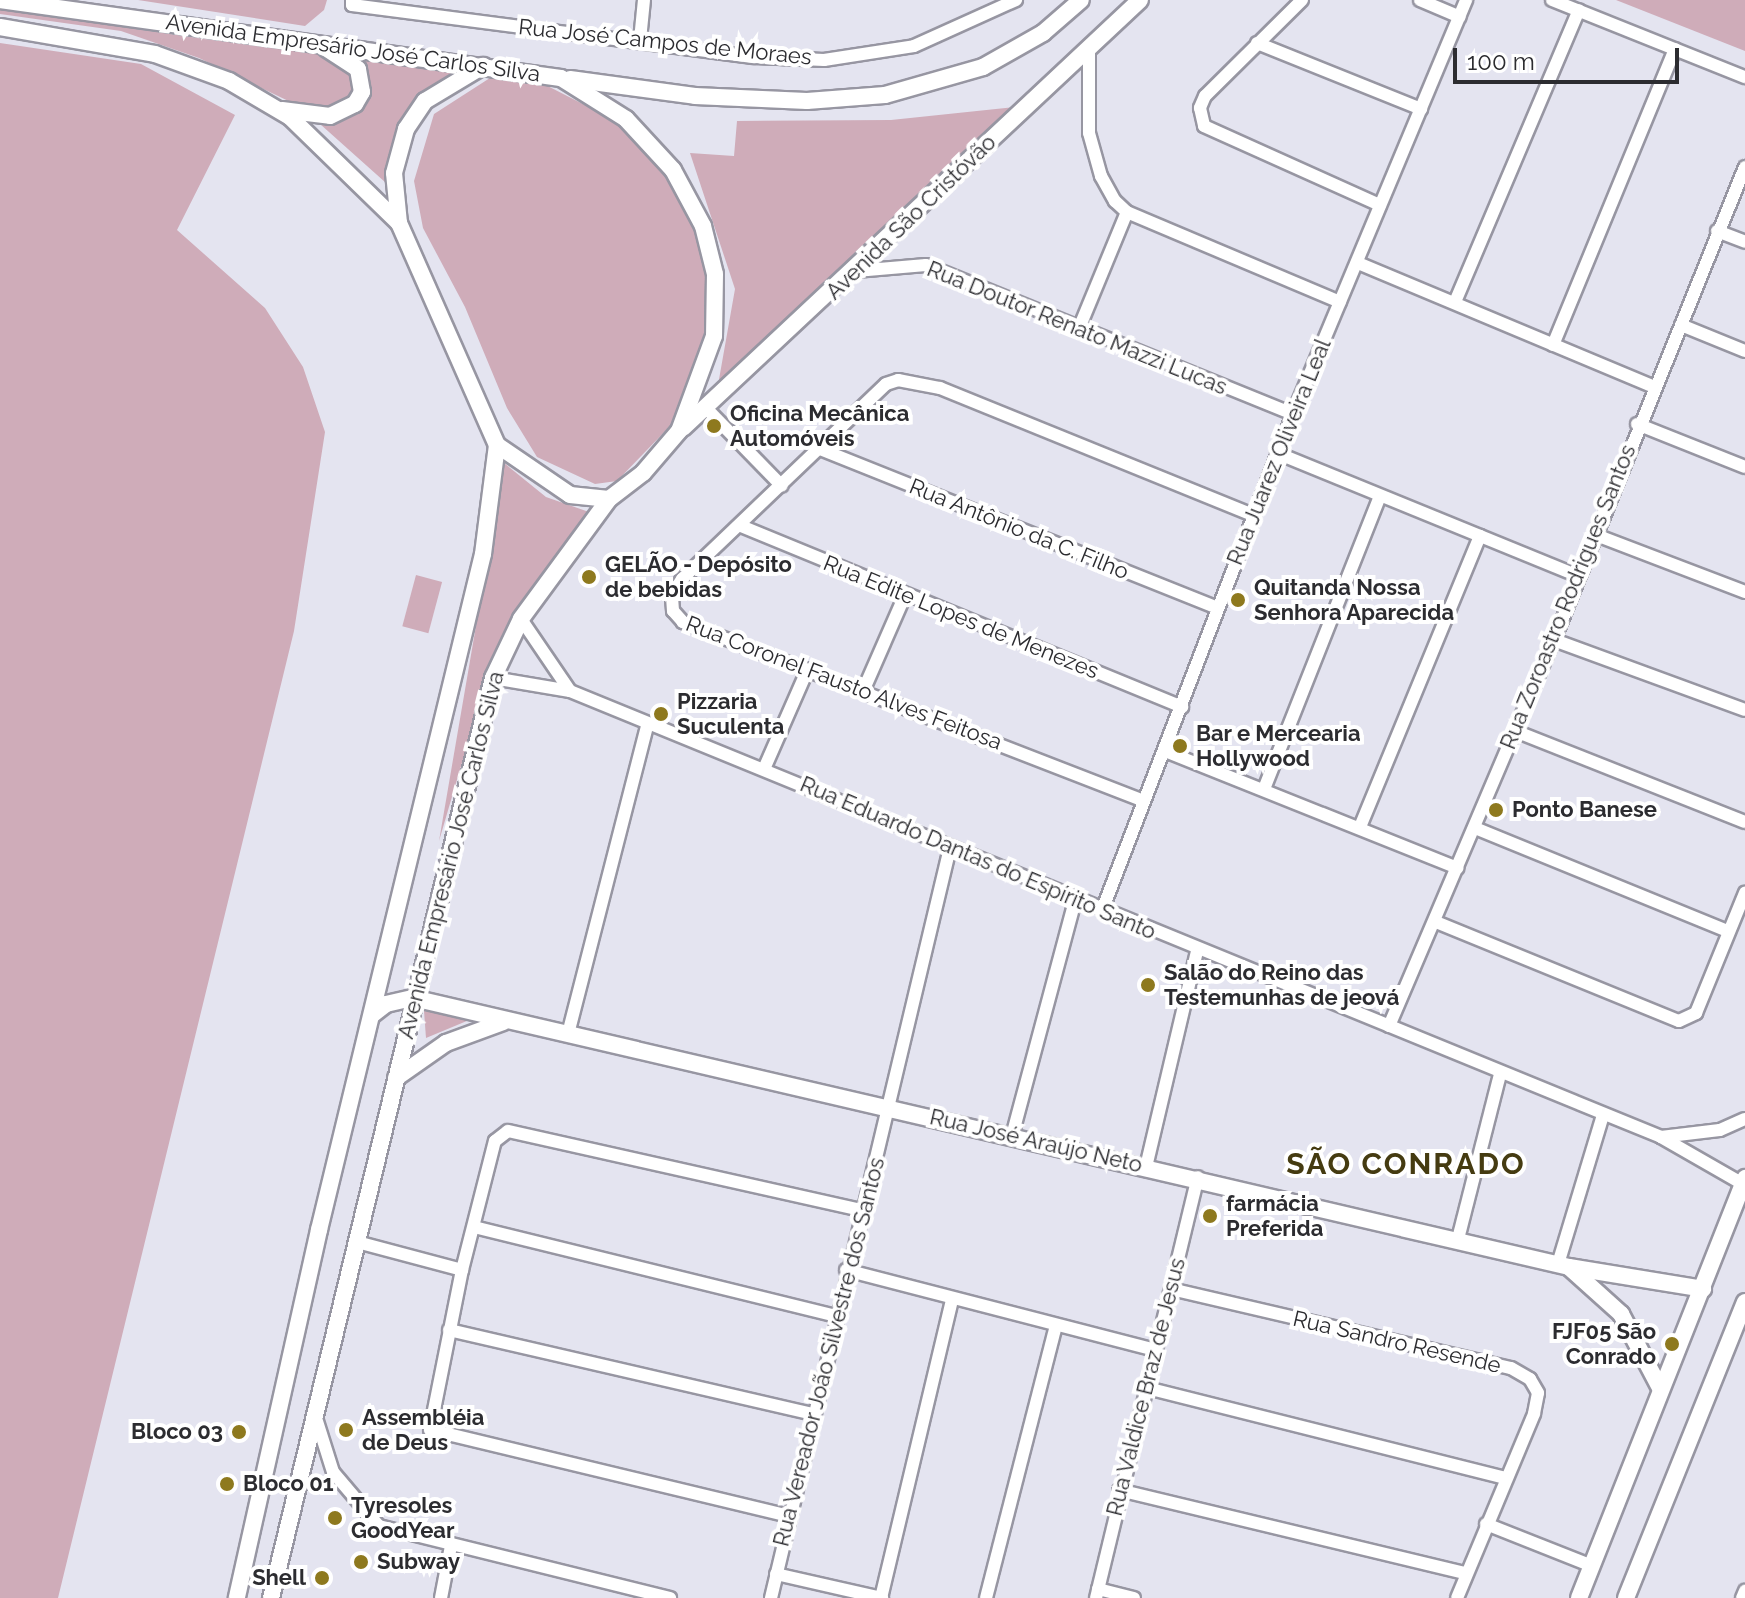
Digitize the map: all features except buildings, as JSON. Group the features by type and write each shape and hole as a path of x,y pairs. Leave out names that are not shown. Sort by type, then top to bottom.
{"main road":[{"name":"Avenida Empresário José Carlos Silva","path":"0,0 561,78 646,136 673,170 703,226 715,274 714,336 679,431 643,473 609,499 521,619 493,678 413,998 271,1598"},
{"path":"561,78 695,96 807,101 885,95 983,67 1043,33 1081,0"},
{"name":"Avenida São Cristóvão","path":"679,431 707,409 856,271 1140,0"},
{"name":"Avenida Empresário José Carlos Silva","path":"0,27 155,54 229,81 280,109 399,223 497,445 483,554 237,1598"},
{"path":"280,109 330,116 343,113 362,92 358,69 316,43"},
{"path":"399,223 394,173 406,129 432,96 483,66"},
{"path":"497,445 570,495 609,499"},
{"path":"372,1015 386,1004 413,998"},
{"name":"Rua José Araújo Neto","path":"413,998 503,1022 568,1034 1198,1177 1563,1266 1703,1289"},
{"path":"396,1078 446,1043 503,1022"},
{"path":"1579,1598 1744,1181"},
{"path":"1563,1266 1621,1314 1660,1388"},
{"path":"1626,1598 1745,1302"}],"street":[{"path":"640,40 644,0"},
{"name":"Rua José Campos de Moraes","path":"352,3 755,57 824,60 914,46 962,28 1016,0"},
{"path":"1301,0 1202,100 1200,116 1208,132 1380,205"},
{"path":"1420,0 1460,17"},
{"name":"Rua Juarez Oliveira Leal","path":"1103,908 1277,453 1466,0"},
{"path":"1552,0 1745,77"},
{"path":"1455,302 1579,10"},
{"path":"1257,43 1421,109"},
{"path":"1089,46 1087,102 1094,156 1115,201 1127,212 1340,302"},
{"path":"1553,345 1675,49"},
{"name":"Rua Zoroastro Rodrigues Santos","path":"1389,1026 1554,640 1637,424 1745,167"},
{"path":"1080,326 1127,212"},
{"path":"1717,231 1745,242"},
{"path":"1358,263 1654,387"},
{"name":"Rua Doutor Renato Mazzi Lucas","path":"856,271 926,265 1293,414"},
{"path":"1681,325 1745,351"},
{"name":"Rua Coronel Fausto Alves Feitosa","path":"1144,801 864,689 683,622 673,611 672,595 682,579 741,526 886,384 911,379 1253,515"},
{"path":"707,409 782,486"},
{"path":"1637,424 1745,467"},
{"name":"Rua Antônio da C. Filho","path":"820,449 1217,608"},
{"path":"1277,453 1579,576"},
{"path":"1264,789 1380,496"},
{"name":"Rua Edite Lopes de Menezes","path":"741,526 1182,707"},
{"path":"1596,535 1745,592"},
{"path":"1360,827 1480,536"},
{"path":"864,689 905,595"},
{"path":"521,619 570,691"},
{"path":"1554,640 1745,710"},
{"path":"764,769 808,669"},
{"name":"Rua Eduardo Dantas do Espírito Santo","path":"493,678 570,691 647,726 764,769 950,848 1103,908 1197,951 1661,1137 1720,1130 1745,1119"},
{"path":"568,1034 647,726"},
{"path":"1515,731 1745,822"},
{"path":"1165,751 1457,868"},
{"path":"1475,828 1727,931"},
{"name":"Rua Vereador João Silvestre dos Santos","path":"771,1598 846,1270 891,1107 950,848"},
{"path":"1436,922 1679,1021 1696,1013 1745,893"},
{"path":"1012,1136 1076,897"},
{"path":"1146,1167 1197,951"},
{"path":"1458,1239 1500,1074"},
{"path":"1563,1266 1603,1115"},
{"path":"789,1516 432,1432 429,1423 462,1270 495,1141 508,1131 861,1210"},
{"path":"1661,1137 1744,1181"},
{"name":"Rua Valdice Braz de Jesus","path":"1097,1594 1119,1490 1198,1177"},
{"path":"474,1227 836,1316"},
{"path":"357,1242 462,1270"},
{"path":"846,1270 952,1300 1156,1350"},
{"name":"Rua Sandro Resende","path":"1171,1289 1524,1374 1535,1385 1538,1402 1457,1598"},
{"path":"776,1574 882,1598 952,1300"},
{"path":"986,1598 1056,1326"},
{"path":"449,1330 812,1414"},
{"path":"1147,1388 1504,1478"},
{"path":"315,1414 333,1472 379,1526 670,1598"},
{"path":"1119,1490 1466,1573"},
{"path":"1486,1524 1592,1566"},
{"path":"441,1598 451,1546"},
{"path":"1742,1598 1745,1591"},
{"path":"1097,1594 1134,1598"}],"shaded area":[{"path":"138,0 327,0 324,10 305,26"},
{"path":"1616,0 1745,0 1745,51"},
{"path":"0,9 458,71 415,108 395,191 301,107 199,58 121,31 0,14"},
{"path":"0,43 141,64 235,115 177,230 265,308 303,367 325,432 294,631 58,1598 0,1598"},
{"path":"493,76 532,78 618,122 649,149 685,195 704,245 708,288 704,337 692,376 674,422 617,481 595,484 537,457 507,408 465,307 423,228 414,181 434,114"},
{"path":"1015,107 718,385 735,289 690,153 734,156 737,121 891,120"},
{"path":"504,463 546,497 589,512 486,681 439,841"},
{"path":"416,575 442,582 428,633 402,626"},
{"path":"424,1011 474,1018 426,1038"}],"place":[{"name":"Oficina Mecânica Automóveis","path":"714,426"},
{"name":"GELÃO - Depósito de bebidas","path":"589,577"},
{"name":"Quitanda Nossa Senhora Aparecida","path":"1238,600"},
{"name":"Pizzaria Suculenta","path":"661,714"},
{"name":"Bar e Mercearia Hollywood","path":"1180,746"},
{"name":"Ponto Banese","path":"1496,810"},
{"name":"Salão do Reino das Testemunhas de jeová","path":"1148,985"},
{"name":"farmácia Preferida","path":"1210,1216"},
{"name":"FJF05 São Conrado","path":"1672,1344"},
{"name":"Assembléia de Deus","path":"346,1430"},
{"name":"Bloco 03","path":"239,1432"},
{"name":"Bloco 01","path":"227,1484"},
{"name":"Tyresoles GoodYear","path":"335,1518"},
{"name":"Subway","path":"361,1562"},
{"name":"Shell","path":"322,1578"}],"district":[{"name":"SÃO CONRADO","path":"1406,1164"}]}
